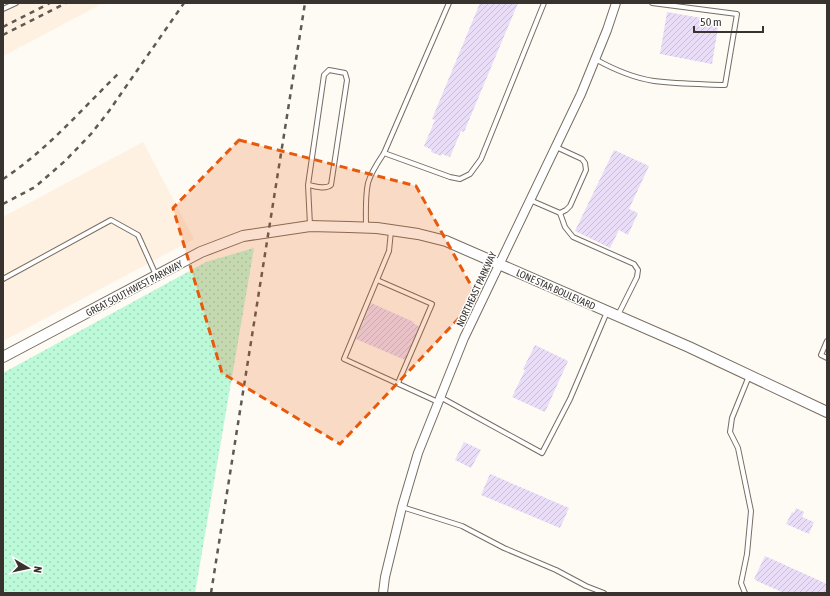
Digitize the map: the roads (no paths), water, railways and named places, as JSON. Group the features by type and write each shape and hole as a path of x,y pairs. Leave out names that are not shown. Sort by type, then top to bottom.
{"street":[{"name":"NORTHEAST PARKWAY","path":"383,593 385,578 402,507 418,452 464,338 581,94 616,3"},
{"name":"LONE STAR BOULEVARD","path":"269,232 310,226 366,228 418,234 446,241 690,347 827,412"},
{"name":"GREAT SOUTHWEST PARKWAY","path":"3,357 201,252 243,236 269,232"}],"lane":[{"path":"3,9 16,3"},
{"path":"366,228 366,200 368,184 373,170 384,153 449,3"},
{"path":"384,153 450,177 460,179 470,174 482,159 544,3"},
{"path":"595,59 614,68 653,81 725,85 737,14 652,3"},
{"path":"308,185 323,187 328,187 331,185 347,80 345,72 329,70 324,75 308,185 310,226"},
{"path":"556,147 582,159 586,170 570,206 560,213"},
{"path":"530,200 560,213 565,227 573,237 634,264 638,270 637,277 618,316"},
{"path":"3,279 111,220 138,235 156,276"},
{"path":"391,230 389,251 344,359 439,399 542,453 570,399 607,311"},
{"path":"377,280 432,304 398,383"},
{"path":"827,342 821,355 827,358"},
{"path":"745,593 742,583 747,554 751,511 738,448 730,432 732,418 749,375"},
{"path":"402,507 462,526 504,548 556,570 586,586 604,593"}],"railway":[{"path":"3,27 50,3"},
{"path":"3,35 66,3"},
{"path":"3,204 35,187 65,161 91,134 109,111 184,3"},
{"path":"211,593 305,3"},
{"path":"3,179 49,143 118,74"}]}
